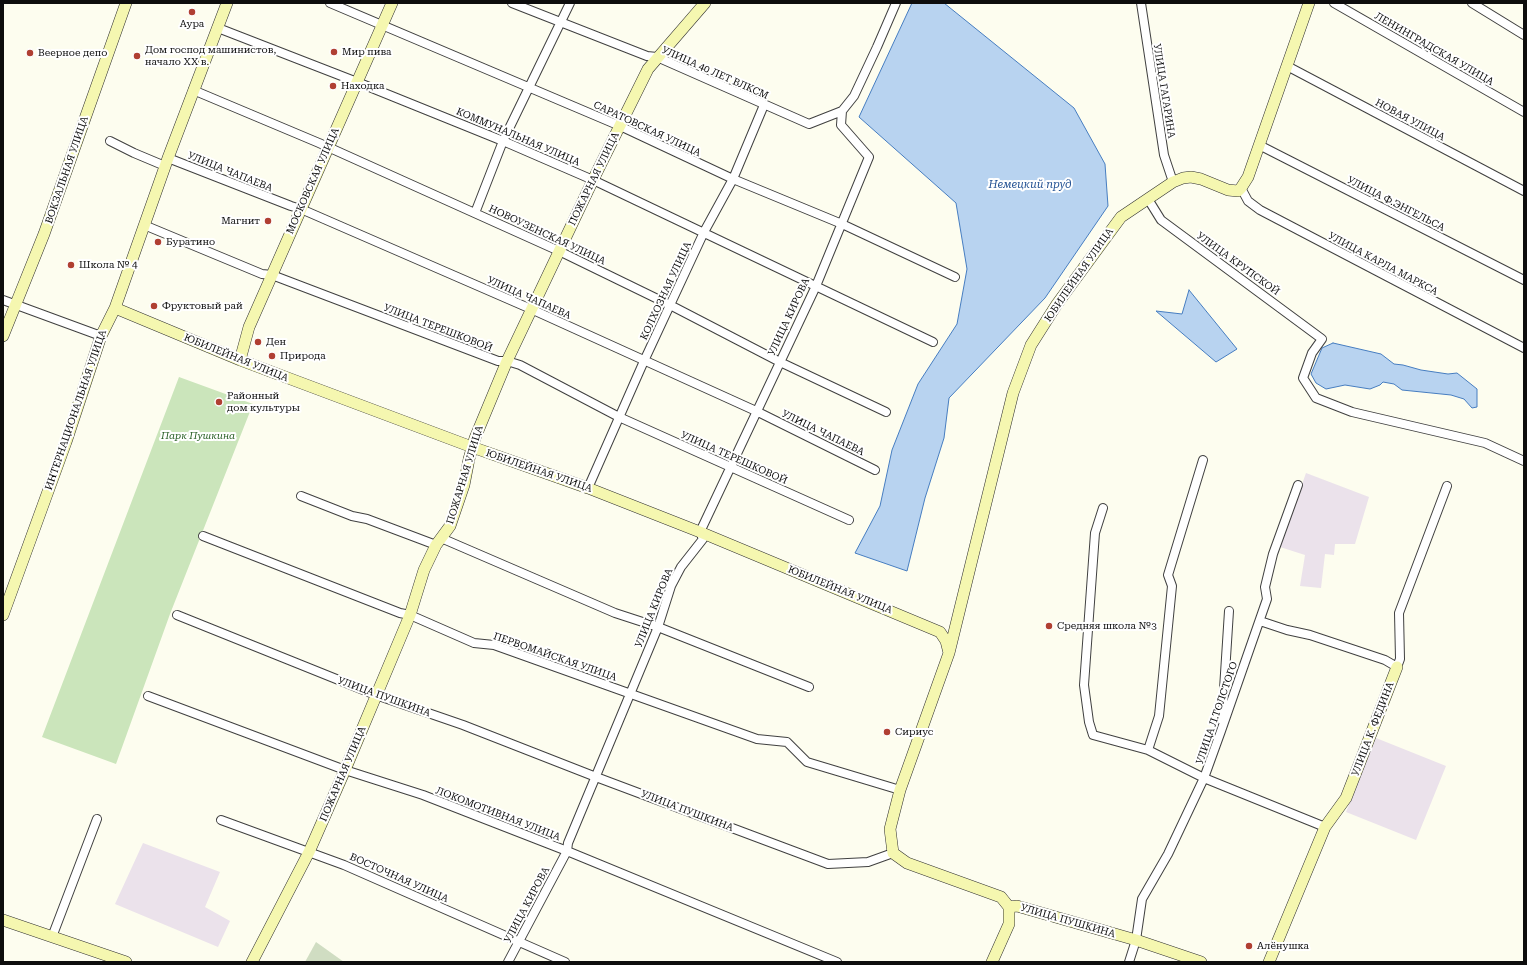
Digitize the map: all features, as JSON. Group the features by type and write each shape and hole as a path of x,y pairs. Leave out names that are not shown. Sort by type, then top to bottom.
{"street":[{"name":"ВОКЗАЛЬНАЯ УЛИЦА","path":"3,336 44,234 126,3"},
{"name":"ИНТЕРНАЦИОНАЛЬНАЯ УЛИЦА","path":"3,615 7,592 66,442 101,336 114,308 166,162 228,3"},
{"name":"САРАТОВСКАЯ УЛИЦА","path":"330,3 620,126 733,179 842,224 955,277"},
{"name":"МОСКОВСКАЯ УЛИЦА","path":"240,360 249,327 327,147 392,3"},
{"name":"УЛИЦА 40 ЛЕТ ВЛКСМ","path":"512,3 559,23 647,56 657,57 809,124 842,111"},
{"path":"475,213 504,141 559,23 570,3"},
{"name":"ПОЖАРНАЯ УЛИЦА","path":"252,962 309,852 410,615 424,570 438,542 450,526 464,485 472,447 507,361 531,310 648,69 705,3"},
{"path":"842,111 854,96 896,3"},
{"name":"УЛИЦА ГАГАРИНА","path":"1141,3 1164,155 1173,182"},
{"path":"1241,188 1248,177 1309,3"},
{"name":"ЛЕНИНГРАДСКАЯ УЛИЦА","path":"1334,3 1524,112"},
{"path":"1472,3 1524,34"},
{"name":"КОММУНАЛЬНАЯ УЛИЦА","path":"218,28 504,141 593,180 933,342"},
{"name":"НОВАЯ УЛИЦА","path":"1287,66 1524,191"},
{"name":"НОВОУЗЕНСКАЯ УЛИЦА","path":"193,90 327,147 559,251 670,305 780,362 886,412"},
{"name":"КОЛХОЗНАЯ УЛИЦА","path":"588,488 644,361 704,232 733,179 764,105"},
{"name":"УЛИЦА КИРОВА","path":"508,962 567,851 568,843 658,627 672,586 681,567 703,539 700,532 816,286 869,157 841,125 842,111"},
{"name":"УЛИЦА ЧАПАЕВА","path":"110,141 134,153 166,162 301,209 756,411 875,470"},
{"name":"УЛИЦА Ф.ЭНГЕЛЬСА","path":"1259,145 1524,280"},
{"name":"ЮБИЛЕЙНАЯ УЛИЦА","path":"893,853 890,829 900,790 949,653 1013,392 1031,345 1057,304 1120,217 1173,182 1183,178 1191,177 1228,190 1238,191 1241,188"},
{"name":"УЛИЦА КАРЛА МАРКСА","path":"1241,188 1248,201 1260,210 1524,348"},
{"name":"УЛИЦА КРУПСКОЙ","path":"1148,199 1160,220 1322,339 1312,353 1303,378 1316,398 1352,412 1485,443 1524,461"},
{"name":"УЛИЦА ТЕРЕШКОВОЙ","path":"144,225 262,274 272,275 498,361 507,361 520,365 620,417 849,520"},
{"path":"3,300 101,336"},
{"name":"ЮБИЛЕЙНАЯ УЛИЦА","path":"114,308 240,360 472,447 588,488 700,532 940,632 946,641 949,653"},
{"path":"1148,750 1159,716 1172,586 1168,575 1202,460"},
{"name":"УЛИЦА Л.ТОЛСТОГО","path":"1129,962 1136,940 1142,899 1168,854 1204,778 1260,621 1267,599 1265,587 1273,554 1298,485"},
{"name":"УЛИЦА К. ФЕДИНА","path":"1269,962 1325,827 1346,798 1400,659 1399,613 1447,486"},
{"path":"301,496 352,516 368,519 438,542 615,613 658,627 809,687"},
{"path":"1103,508 1095,533 1084,685 1089,722 1093,735 1148,750 1204,778 1325,827"},
{"name":"ПЕРВОМАЙСКАЯ УЛИЦА","path":"203,536 400,614 410,615 474,643 494,645 719,727 757,739 787,742 807,762 900,790"},
{"path":"1221,731 1229,611"},
{"name":"УЛИЦА ПУШКИНА","path":"177,614 376,695 463,725 596,777 828,864 868,862 893,853 907,863 1001,897 1009,906 1017,906 1136,940 1201,962"},
{"path":"1260,621 1287,630 1310,635 1385,660 1396,667"},
{"name":"ЛОКОМОТИВНАЯ УЛИЦА","path":"148,696 345,770 423,795 567,851 837,962"},
{"path":"52,937 97,819"},
{"name":"ВОСТОЧНАЯ УЛИЦА","path":"221,820 344,865 565,962"},
{"path":"992,962 1009,924 1009,906"},
{"path":"3,920 126,962"}],"shaded area":[{"path":"1306,473 1369,497 1355,544 1335,544 1334,555 1325,554 1321,588 1300,586 1305,555 1280,547"},
{"path":"1376,738 1446,766 1416,840 1346,812"},
{"path":"143,843 220,872 205,907 230,921 218,947 115,904"}],"green space":[{"name":"Парк Пушкина","path":"179,377 253,404 170,614 116,764 42,737"},
{"path":"316,942 344,962 305,962"}],"water":[{"name":"Немецкий пруд","path":"912,3 944,3 1074,108 1105,164 1108,206 1045,298 949,398 944,438 925,498 907,571 855,553 880,506 892,450 918,384 957,324 967,269 956,203 859,117"},
{"path":"1189,290 1237,349 1216,362 1156,311 1182,314"},
{"path":"1333,343 1381,354 1394,364 1448,374 1457,373 1477,389 1477,407 1472,408 1464,399 1451,395 1402,390 1394,384 1383,382 1380,385 1370,389 1345,385 1326,389 1316,383 1311,374 1322,348"}],"place":[{"name":"Аура","path":"192,12"},
{"name":"Мир пива","path":"334,52"},
{"name":"Веерное депо","path":"30,53"},
{"name":"Дом господ машинистов, начало XX в.","path":"137,56"},
{"name":"Находка","path":"333,86"},
{"name":"Магнит","path":"268,221"},
{"name":"Буратино","path":"158,242"},
{"name":"Школа № 4","path":"71,265"},
{"name":"Фруктовый рай","path":"154,306"},
{"name":"Ден","path":"258,342"},
{"name":"Природа","path":"272,356"},
{"name":"Районный дом культуры","path":"219,402"},
{"name":"Средняя школа №3","path":"1049,626"},
{"name":"Сириус","path":"887,732"},
{"name":"Алёнушка","path":"1249,946"}]}
